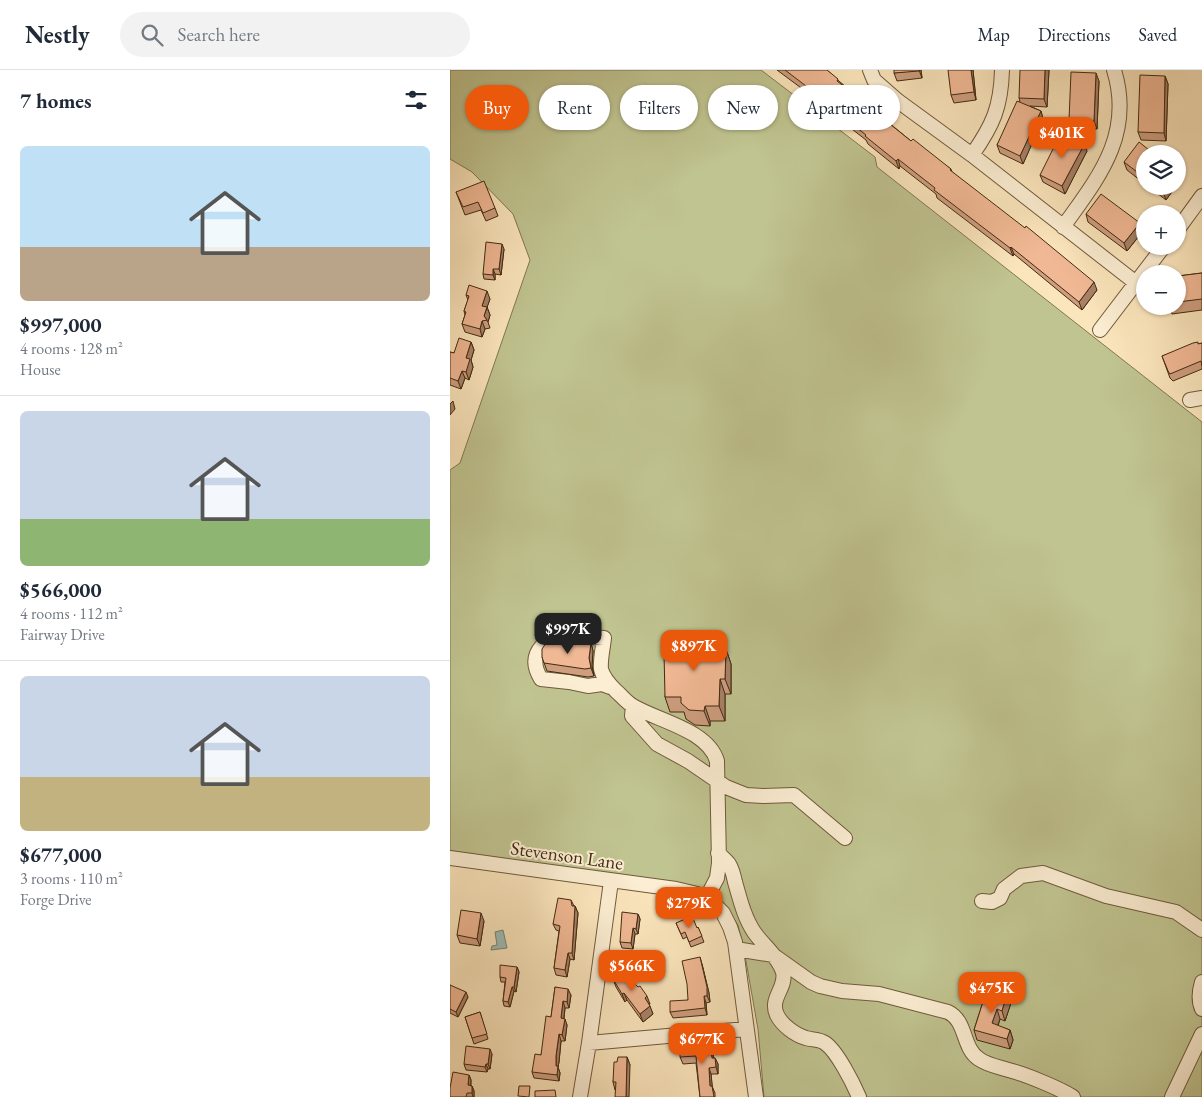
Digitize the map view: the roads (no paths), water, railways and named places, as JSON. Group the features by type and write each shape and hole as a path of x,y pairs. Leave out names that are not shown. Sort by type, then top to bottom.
{"street":[{"path":"870,70 874,80 883,89 972,155 1136,283 1100,330"},
{"path":"972,155 996,113 1001,90 1002,70"},
{"path":"1063,227 1100,175 1116,137 1120,94 1114,70"},
{"path":"1186,220 1200,205"},
{"path":"1150,265 1157,255"},
{"path":"610,687 601,669 604,638 554,634 540,646 535,656 536,666 542,678 588,686 602,684 610,687 633,706 694,735 708,745 714,753 717,761 717,878 707,897 723,913 730,927 736,949 756,1097"},
{"path":"633,706 632,716 657,744 688,761 726,787 746,795 794,795 845,838"},
{"path":"718,853 730,865 744,912 754,932 781,967 783,985 777,994 774,1006 781,1022 805,1038 824,1042 845,1069 860,1097"},
{"name":"Stevenson Lane","path":"450,858 676,889 707,897"},
{"path":"982,901 992,902 1000,898 1004,889 1021,876 1043,872 1106,896 1176,912 1202,930"},
{"path":"580,1097 611,881"},
{"path":"736,949 773,955 811,982 820,986 842,991 879,994 954,1015 970,1050 981,1061 1014,1071 1073,1097"},
{"path":"1202,982 1199,1003 1202,1009"},
{"path":"589,1042 746,1030"},
{"path":"1172,1097 1202,1034"}],"water":[{"path":"503,930 507,948 491,950 492,946 497,945 495,932"}]}
